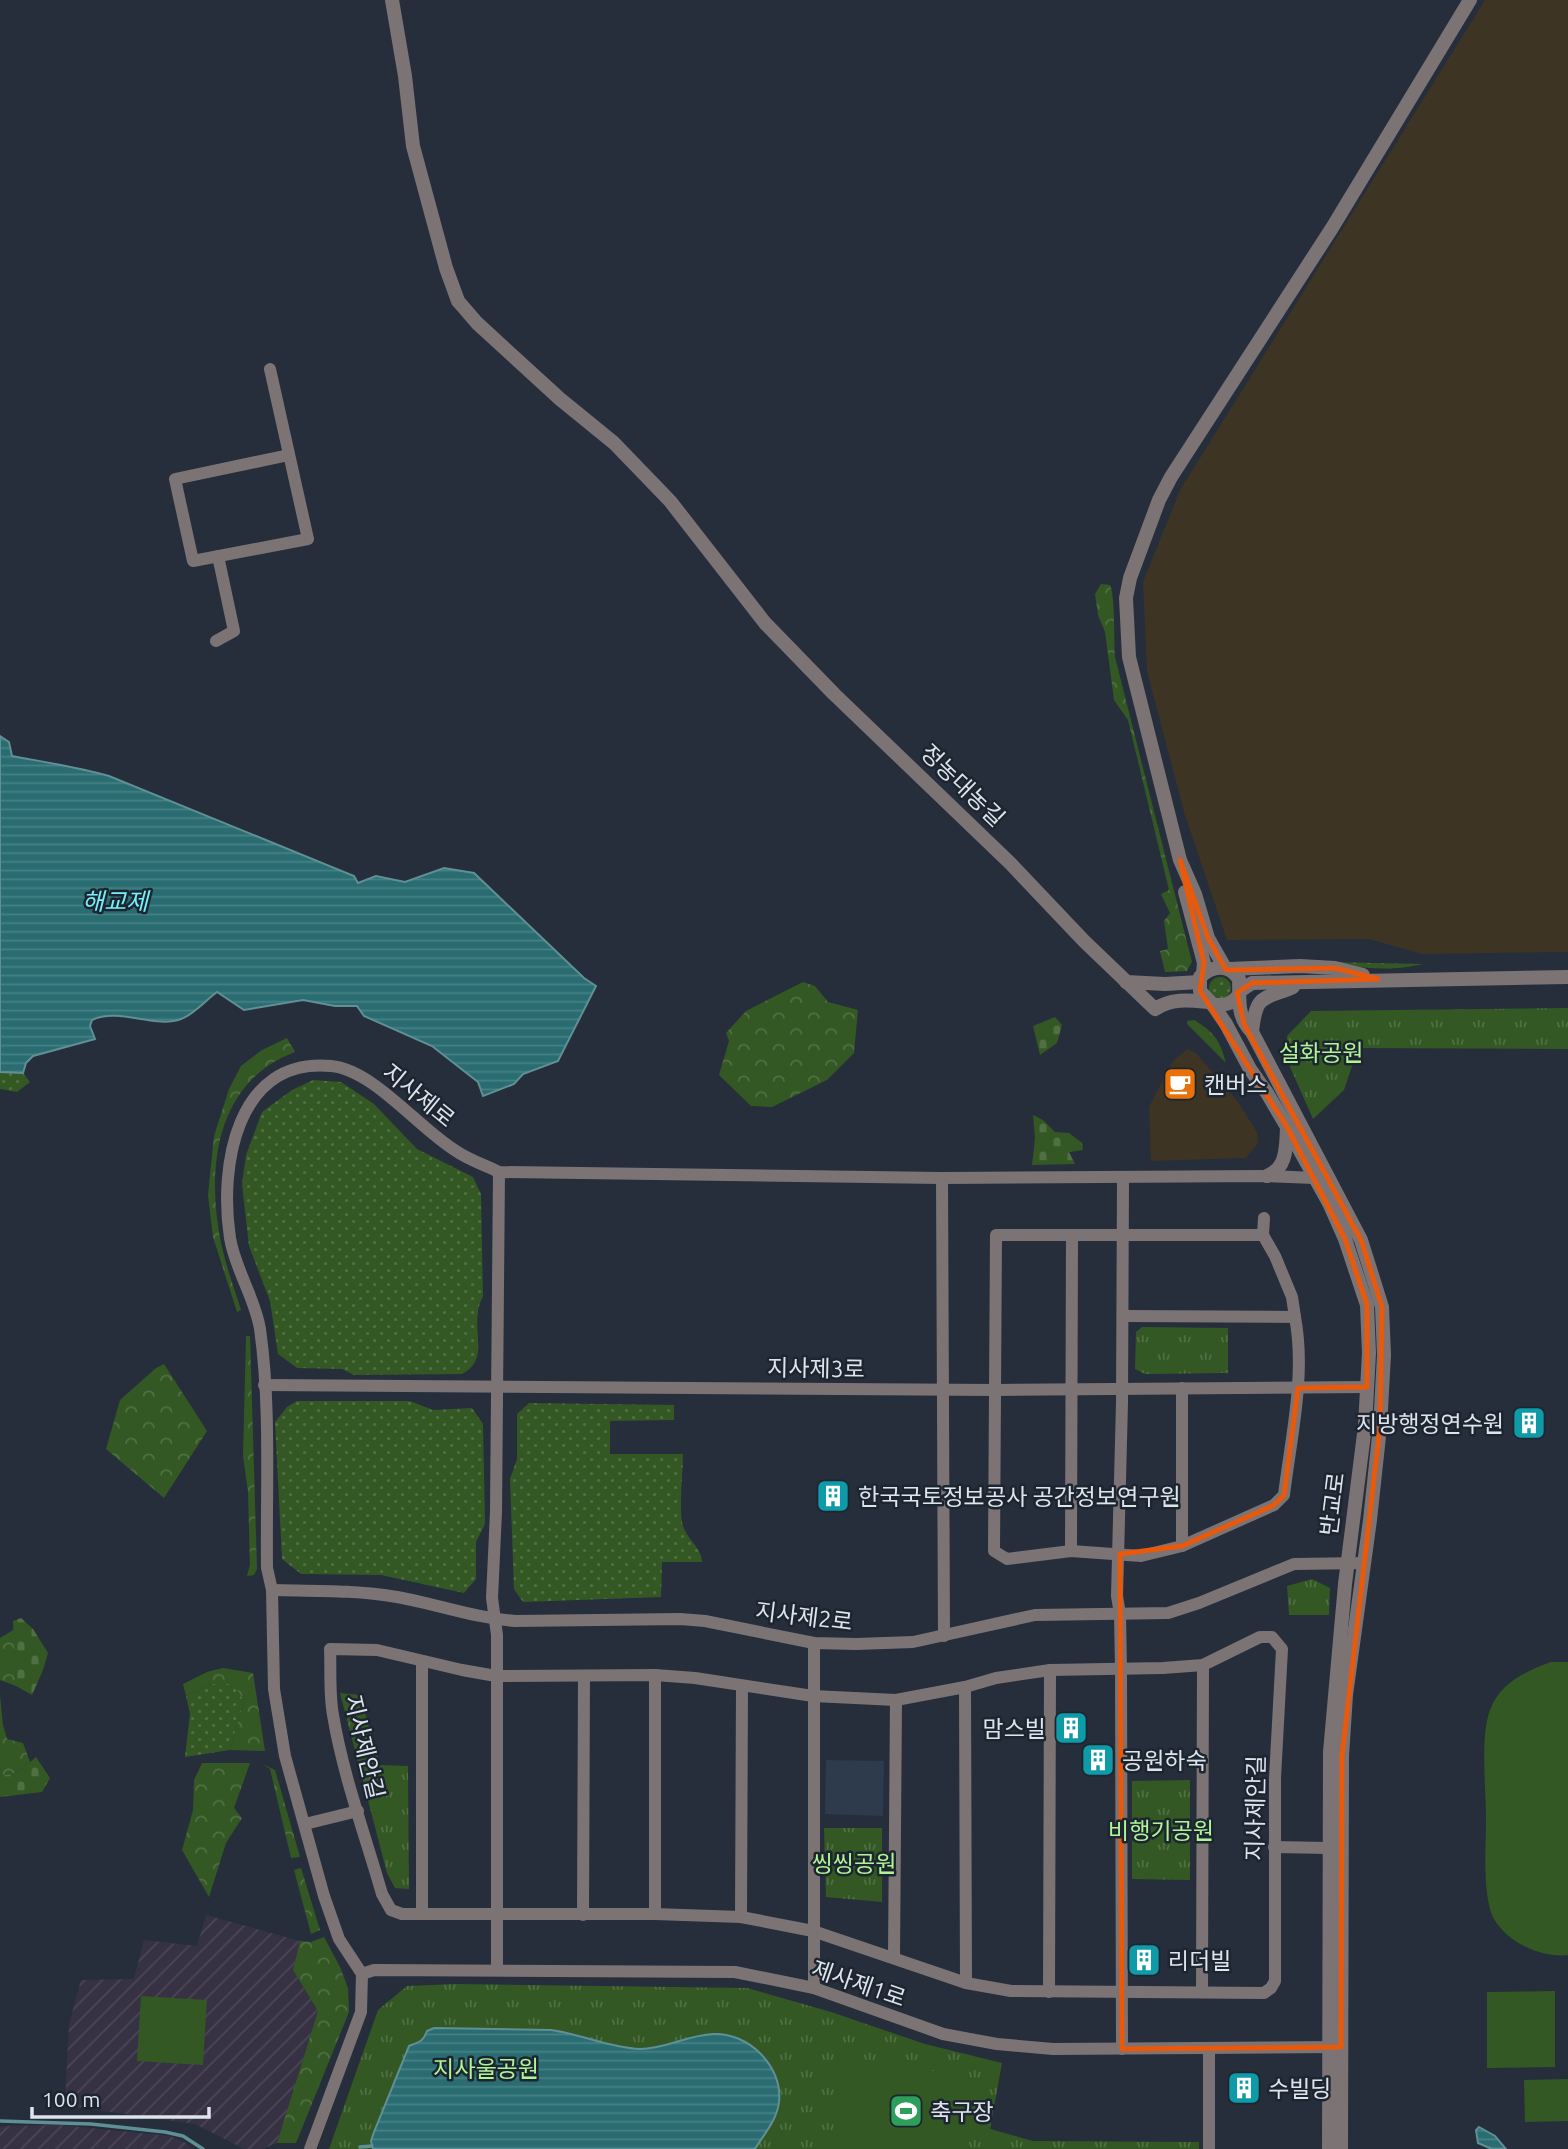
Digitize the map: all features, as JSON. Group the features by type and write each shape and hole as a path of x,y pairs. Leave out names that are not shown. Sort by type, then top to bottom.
{"street":[{"name":"정농대농길","path":"392,0 413,146 446,268 458,301 560,399 624,453 670,501 765,623 1151,1005"},
{"path":"1239,993 1239,979 1227,969 1211,946 1195,894 1180,860 1129,657 1126,598 1133,567 1171,477 1332,229 1470,0"},
{"path":"270,369 289,455 307,539 193,561 175,480 289,455"},
{"path":"216,641 234,631 218,556"},
{"path":"1180,860 1178,867 1204,962 1200,991 1210,1004"},
{"path":"1126,982 1165,984 1202,978 1213,968 1300,966 1335,968 1377,979"},
{"path":"1151,1005 1175,1001 1227,1005 1252,983 1568,977"},
{"path":"1252,1032 1259,1002 1267,995 1302,982"},
{"path":"1151,1005 1165,984"},
{"name":"반교로","path":"1239,993 1244,1024 1252,1032 1361,1240 1382,1307 1383,1388 1370,1520 1346,1695 1342,1756 1334,2047"},
{"name":"반교로","path":"1210,1004 1226,1024 1315,1178 1345,1239 1367,1305 1367,1387 1334,1694 1329,1848 1334,2047"},
{"name":"지사제로","path":"362,1974 339,1938 324,1896 279,1728 274,1689 272,1590 267,1567 264,1385 259,1326 230,1242 227,1216 233,1141 255,1095 275,1078 302,1066 332,1066 352,1072 369,1080 422,1127 457,1152 499,1172 942,1178 1315,1178"},
{"path":"1267,1176 1282,1164 1286,1151 1287,1127"},
{"path":"497,1970 496,1619 492,1598 496,1531 499,1172"},
{"path":"942,1178 944,1636"},
{"path":"1122,2049 1121,1668 1117,1596 1120,1554 1123,1178"},
{"path":"1263,1235 996,1236 994,1551 1007,1559 1071,1551 1141,1556 1182,1546 1274,1505 1284,1495 1298,1388 1299,1352 1292,1297 1263,1235 1264,1218"},
{"path":"1071,1551 1072,1236"},
{"path":"1123,1316 1295,1317"},
{"name":"지사제3로","path":"264,1385 942,1390 1367,1387"},
{"path":"1182,1388 1182,1546"},
{"name":"지사제2로","path":"272,1590 396,1597 496,1619 523,1621 705,1621 814,1643 856,1644 913,1642 1035,1615 1069,1612 1168,1613 1294,1564 1363,1563"},
{"name":"지사제안길","path":"1259,1637 1272,1637 1282,1649 1275,1778 1275,1981 1264,1993 1011,1991 965,1983 813,1931 741,1917 655,1914 496,1916 402,1914 391,1910 383,1894 358,1811 333,1717 330,1649 377,1650 496,1676 655,1675 704,1678 813,1696 896,1700 965,1687 996,1678 1049,1670 1203,1665 1259,1637"},
{"path":"814,1643 814,1988"},
{"name":"지사제안길","path":"422,1661 422,1914"},
{"path":"1202,1991 1203,1665"},
{"path":"1049,1670 1049,1992"},
{"path":"655,1675 655,1914"},
{"path":"583,1915 584,1677"},
{"path":"741,1917 742,1686"},
{"path":"965,1687 965,1983"},
{"path":"894,1958 896,1700"},
{"path":"305,1824 358,1811"},
{"path":"1274,1847 1329,1848"},
{"name":"제사제1로","path":"362,1974 374,1970 711,1971 763,1976 814,1988 943,2034 997,2044 1053,2049 1334,2047"},
{"path":"310,2149 361,2012 362,1974"},
{"path":"1329,2149 1334,2047"},
{"path":"1334,2047 1341,2149"},
{"path":"1209,2049 1209,2149"}],"highlighted area":[{"path":"1180,860 1208,938 1226,970 1335,968 1378,979 1252,983 1237,993 1244,1024 1361,1240 1382,1307 1380,1427 1342,1756 1341,2047 1122,2049 1120,1554 1182,1546 1274,1505 1284,1495 1298,1388 1367,1387 1367,1305 1345,1239 1287,1127 1200,991 1204,963"}],"shaded area":[{"path":"1485,0 1568,0 1568,952 1422,954 1369,939 1227,940 1184,812 1147,671 1143,582 1180,490"},
{"path":"1187,1049 1196,1053 1238,1102 1257,1132 1258,1143 1246,1158 1151,1161 1149,1107 1173,1061"},
{"path":"826,1760 884,1761 883,1816 825,1814"},
{"path":"206,1915 300,1941 293,1970 318,2011 277,2143 262,2149 244,2149 195,2124 69,2106 65,2100 69,2024 81,1980 134,1979 144,1940 197,1946"},
{"path":"60,2125 170,2136 186,2143 192,2149 0,2149 0,2126"}],"green space":[{"path":"1101,584 1110,585 1112,590 1115,657 1192,962 1187,971 1165,972 1160,951 1168,949 1164,921 1170,913 1161,894 1169,890 1128,720 1114,700 1105,632 1098,615 1095,594"},
{"path":"1326,962 1423,964 1374,968"},
{"path":"1220,977 1228,980 1231,988 1228,996 1220,999 1212,996 1209,988 1212,980"},
{"path":"803,982 815,986 828,1002 858,1010 854,1053 827,1080 772,1107 751,1106 719,1075 729,1041 726,1033 746,1011"},
{"name":"설화공원","path":"1568,1008 1568,1049 1358,1048 1344,1090 1313,1119 1287,1060 1287,1036 1311,1011"},
{"path":"1055,1017 1062,1025 1057,1043 1040,1055 1033,1026"},
{"path":"1194,1020 1215,1037 1226,1063 1187,1024 1187,1021"},
{"path":"287,1038 295,1052 268,1066 248,1084 232,1106 222,1131 217,1158 217,1215 223,1252 241,1310 237,1312 213,1237 208,1195 214,1136 229,1089 241,1066 262,1050"},
{"path":"0,1072 23,1073 30,1082 17,1092 0,1089"},
{"path":"313,1080 341,1082 374,1104 417,1149 473,1177 481,1194 483,1296 478,1310 477,1355 470,1369 462,1374 354,1375 342,1369 297,1368 278,1354 270,1301 249,1246 242,1184 246,1155 262,1112 292,1090"},
{"path":"1033,1115 1043,1120 1055,1132 1069,1133 1082,1143 1083,1150 1069,1152 1075,1164 1032,1165 1035,1138"},
{"path":"1142,1327 1228,1328 1228,1373 1145,1374 1135,1369 1136,1332"},
{"path":"246,1336 250,1336 257,1569 254,1575 247,1576 250,1565 248,1492 243,1456"},
{"path":"164,1364 207,1431 164,1498 106,1449 120,1400"},
{"path":"297,1401 410,1401 433,1410 472,1408 483,1424 485,1524 476,1542 476,1579 464,1593 381,1575 301,1574 282,1559 275,1422 287,1407"},
{"path":"529,1403 674,1405 674,1420 610,1421 610,1454 683,1454 682,1522 702,1562 662,1562 661,1597 523,1602 514,1589 510,1479 517,1459 517,1414"},
{"path":"1312,1579 1330,1588 1329,1615 1289,1615 1287,1586"},
{"path":"21,1618 33,1629 48,1653 32,1695 16,1686 13,1621"},
{"path":"15,1629 16,1686 0,1680 0,1638"},
{"path":"1551,1662 1568,1662 1568,1955 1547,1954 1516,1942 1500,1928 1493,1916 1486,1884 1484,1748 1490,1710 1507,1685 1523,1674"},
{"path":"223,1668 253,1673 265,1751 230,1750 244,1701 234,1684 212,1684 186,1696 183,1684 207,1672"},
{"path":"212,1684 235,1684 244,1701 230,1750 185,1757 190,1714 186,1696"},
{"path":"340,1693 360,1695 380,1765 408,1766 409,1889 395,1888 387,1873"},
{"path":"0,1695 7,1739 23,1743 30,1762 17,1773 0,1776"},
{"path":"36,1757 50,1778 42,1792 0,1797 0,1776 17,1773"},
{"path":"202,1763 250,1763 234,1808 242,1818 226,1843 209,1897 182,1850 193,1810 194,1780"},
{"path":"262,1764 275,1770 300,1857 291,1858 270,1769"},
{"name":"비행기공원","path":"1190,1780 1190,1880 1132,1879 1132,1781"},
{"name":"씽씽공원","path":"824,1828 882,1828 882,1902 826,1897"},
{"path":"301,1868 320,1930 311,1934 294,1870"},
{"path":"324,1937 348,1988 349,2012 296,2143 277,2143 318,2011 293,1970 300,1941 311,1942"},
{"name":"지사울공원","path":"456,1984 747,1988 831,2012 925,2044 1002,2063 990,2129 1033,2141 1199,2142 1199,2149 329,2149 378,2010 407,1986"},
{"path":"1555,1991 1555,2067 1487,2068 1487,1992"},
{"path":"141,1996 207,2000 203,2065 137,2061"},
{"name":"축구장","path":"843,2069 969,2072 968,2149 843,2149"},
{"path":"1568,2079 1568,2121 1525,2122 1524,2080"}],"water":[{"name":"해교제","path":"0,736 9,742 12,756 109,776 354,876 358,883 376,876 405,882 444,868 474,873 584,978 596,986 558,1061 523,1074 514,1084 483,1096 478,1082 432,1046 364,1016 357,1006 335,1006 303,1000 244,1010 217,992 181,1019 160,1022 114,1016 92,1020 90,1026 95,1039 33,1056 26,1063 23,1073 0,1072"},
{"path":"434,2028 551,2030 640,2049 704,2035 726,2035 750,2045 769,2064 779,2089 778,2109 755,2149 373,2149 371,2141 374,2132 409,2046 420,2041 427,2031"},
{"path":"1479,2127 1495,2136 1506,2149 1492,2149 1478,2143 1476,2130"}],"waterway":[{"path":"0,2121 91,2124 165,2132 183,2136 203,2149"},
{"path":"360,2147 372,2146"}],"place":[{"name":"캔버스","path":"1180,1084"},
{"name":"지방행정연수원","path":"1529,1423"},
{"name":"한국국토정보공사 공간정보연구원","path":"833,1496"},
{"name":"맘스빌","path":"1071,1728"},
{"name":"공원하숙","path":"1098,1760"},
{"name":"리더빌","path":"1144,1960"},
{"name":"수빌딩","path":"1244,2088"},
{"name":"축구장","path":"906,2111"}]}
